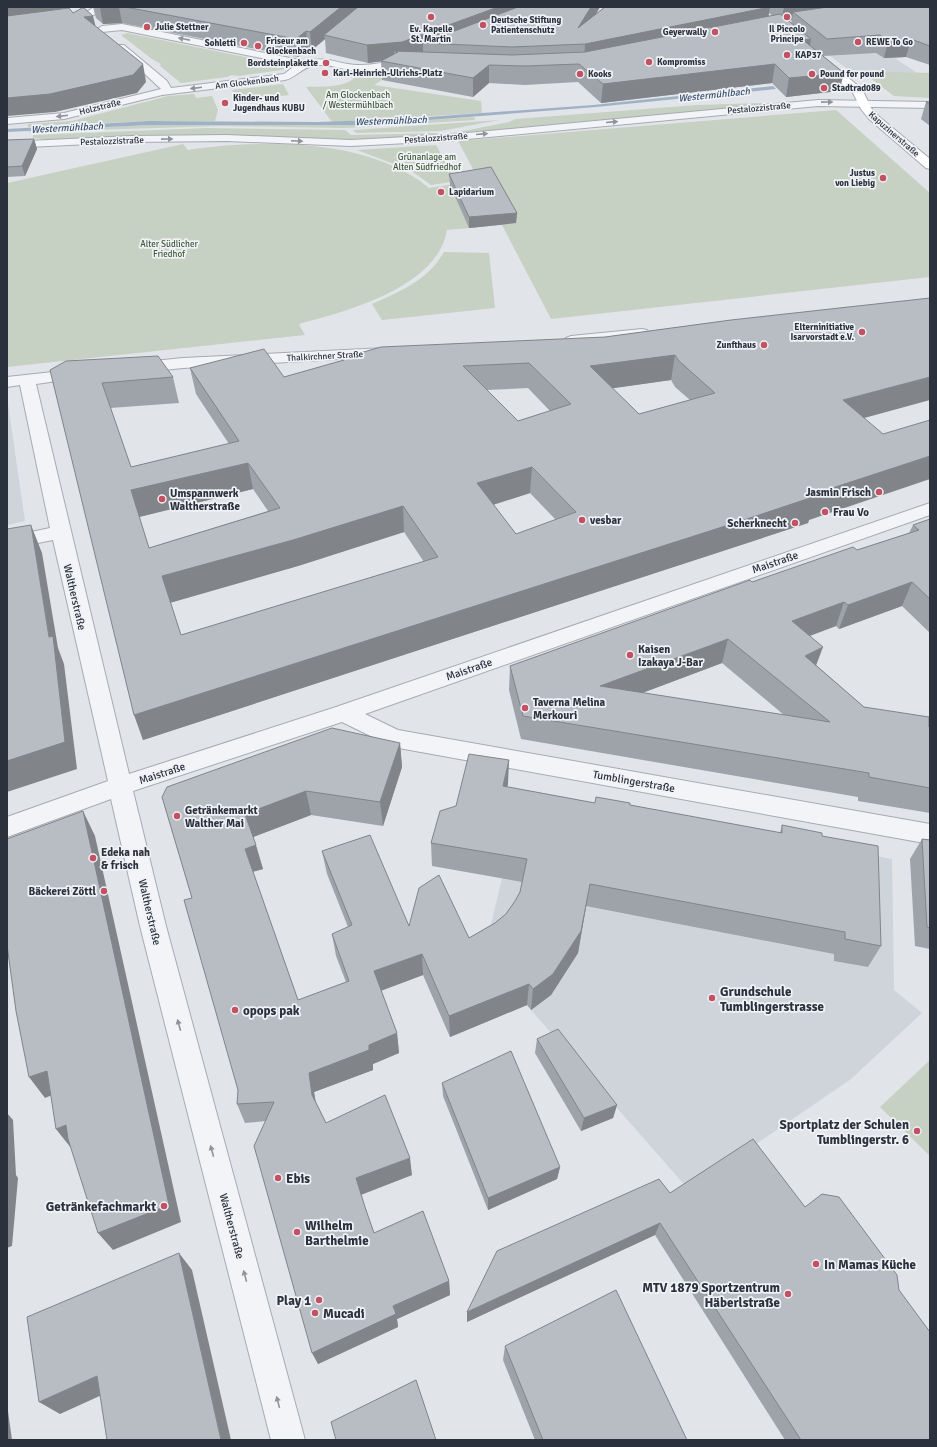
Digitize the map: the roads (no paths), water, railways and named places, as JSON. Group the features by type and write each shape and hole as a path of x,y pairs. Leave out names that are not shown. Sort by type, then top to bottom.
{"main road":[{"name":"Kapuzinerstraße","path":"811,52 856,90 873,117 930,165"}],"street":[{"path":"100,7 78,19 94,23 102,29 104,33 165,84 168,91"},
{"name":"Am Glockenbach","path":"102,29 122,27 304,64"},
{"path":"315,62 313,56 318,51"},
{"path":"304,64 315,62 336,62 360,68 420,62"},
{"name":"Am Glockenbach","path":"168,91 287,77 292,75 296,69 304,64"},
{"name":"Holzstraße","path":"7,121 64,116 168,91"},
{"name":"Pestalozzistraße","path":"7,145 132,139 227,138 351,143 446,138 818,103 930,104"},
{"path":"555,342 654,332"},
{"name":"Thalkirchner Straße","path":"121,370 183,363 403,352"},
{"path":"7,382 97,373"},
{"name":"Waltherstraße","path":"27,380 153,926 288,1440"},
{"name":"Maistraße","path":"7,827 121,786 344,713 930,508"},
{"path":"7,543 61,532"},
{"name":"Tumblingerstraße","path":"344,713 393,738 930,834"}],"water":[{"name":"Westermühlbach","path":"773,86 776,89 596,107 360,125 149,125 7,132 7,129 149,121 318,122 401,119 593,105"}],"place":[{"name":"Ev. Kapelle St. Martin","path":"431,17"},
{"name":"Il Piccolo Principe","path":"787,17"},
{"name":"Deutsche Stiftung Patientenschutz","path":"483,25"},
{"name":"Julie Stettner","path":"147,27"},
{"name":"Geyerwally","path":"715,32"},
{"name":"REWE To Go","path":"858,42"},
{"name":"Sohletti","path":"244,43"},
{"name":"Friseur am Glockenbach","path":"258,46"},
{"name":"KAP37","path":"787,55"},
{"name":"Kompromiss","path":"649,62"},
{"name":"Bordsteinplakette","path":"326,63"},
{"name":"Karl-Heinrich-Ulrichs-Platz","path":"325,73"},
{"name":"Kooks","path":"580,74"},
{"name":"Pound for pound","path":"812,74"},
{"name":"Stadtrad089","path":"824,88"},
{"name":"Kinder- und Jugendhaus KUBU","path":"225,103"},
{"name":"Justus von Liebig","path":"883,178"},
{"name":"Lapidarium","path":"441,192"},
{"name":"Elterninitiative Isarvorstadt e.V.","path":"862,332"},
{"name":"Zunfthaus","path":"764,345"},
{"name":"Jasmin Frisch","path":"879,492"},
{"name":"Umspannwerk Waltherstraße","path":"162,499"},
{"name":"Frau Vo","path":"825,512"},
{"name":"vesbar","path":"582,520"},
{"name":"Scherknecht","path":"795,523"},
{"name":"Kaisen Izakaya J-Bar","path":"630,655"},
{"name":"Taverna Melina Merkouri","path":"525,708"},
{"name":"Getränkemarkt Walther Mai","path":"177,816"},
{"name":"Edeka nah & frisch","path":"93,858"},
{"name":"Bäckerei Zöttl","path":"104,891"},
{"name":"Grundschule Tumblingerstrasse","path":"712,998"},
{"name":"opops pak","path":"235,1010"},
{"name":"Sportplatz der Schulen Tumblingerstr. 6","path":"917,1131"},
{"name":"Ebis","path":"278,1178"},
{"name":"Getränkefachmarkt","path":"164,1206"},
{"name":"Wilhelm Barthelmie","path":"297,1232"},
{"name":"In Mamas Küche","path":"816,1264"},
{"name":"MTV 1879 Sportzentrum Häberlstraße","path":"788,1294"},
{"name":"Play 1","path":"319,1300"},
{"name":"Mucadi","path":"315,1313"}],"park label":[{"name":"Am Glockenbach / Westermühlbach","path":"358,100"},
{"name":"Grünanlage am Alten Südfriedhof","path":"427,162"},
{"name":"Alter Südlicher Friedhof","path":"169,250"}]}
